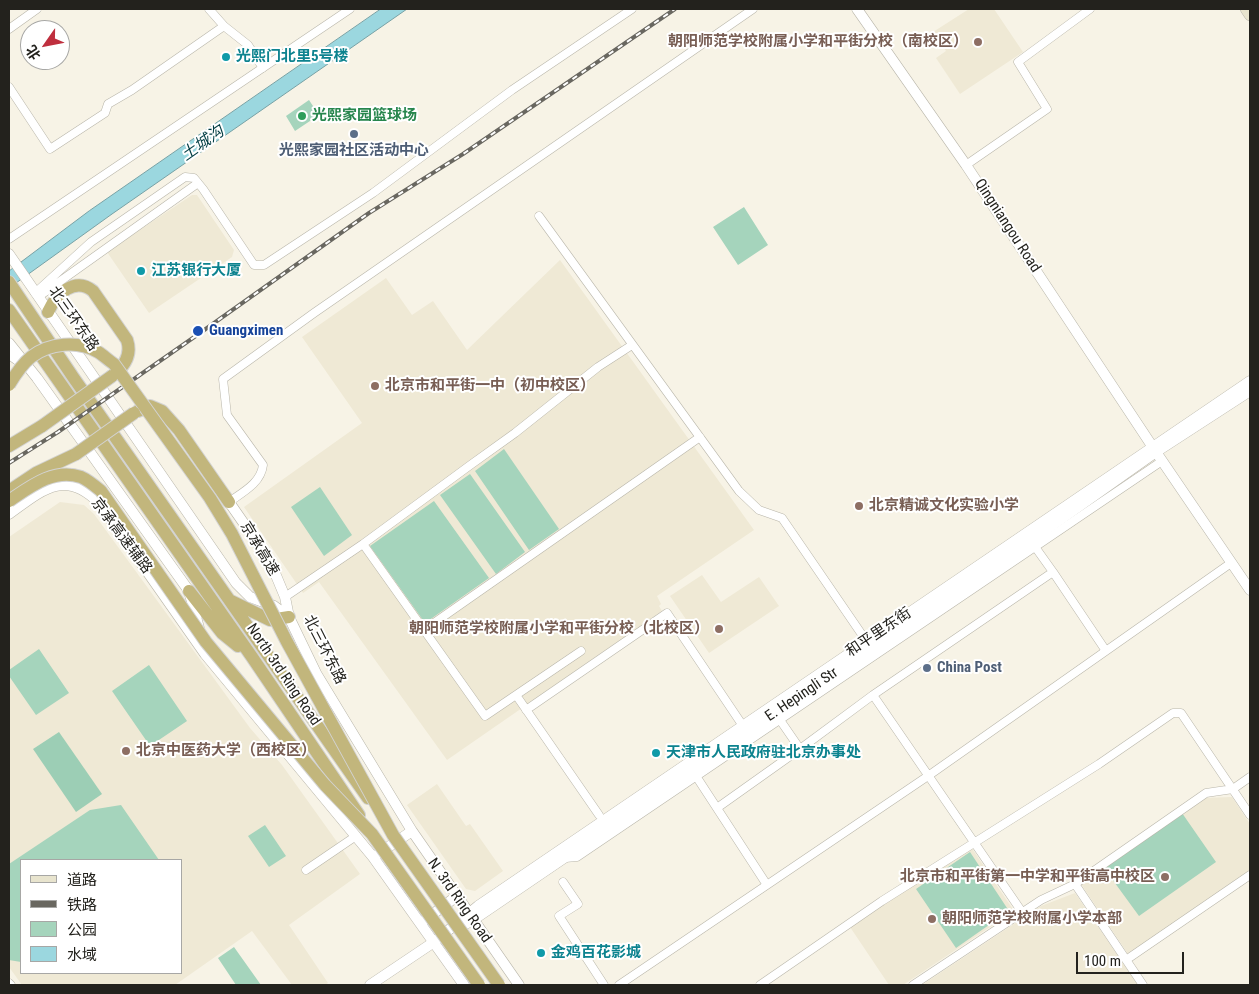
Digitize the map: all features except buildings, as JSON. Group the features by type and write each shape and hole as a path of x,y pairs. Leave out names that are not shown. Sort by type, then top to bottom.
{"highway":[{"name":"North 3rd Ring Road","path":"9,282 73,377 394,835"},
{"path":"9,446 42,426 120,370 125,363 130,347 93,291 86,285 77,285 65,290 52,303 48,312"},
{"name":"North 3rd Ring Road","path":"9,311 479,985"},
{"path":"9,384 18,370 31,357 49,347 80,345 97,351 114,364 210,498 232,534 287,642 394,835"},
{"path":"9,491 36,473 76,454 134,413 150,406 162,411 179,430 229,502"},
{"path":"9,501 48,477 68,475 83,478 101,491 206,642 326,785 372,834"},
{"path":"189,591 222,633 252,657"},
{"path":"229,599 270,620 289,617"},
{"name":"N. 3rd Ring Road","path":"394,835 499,985"}],"main road":[{"path":"1246,9 1250,15"}],"street":[{"path":"9,28 37,9"},
{"path":"209,9 224,26 248,45 263,68"},
{"path":"9,239 350,9"},
{"path":"35,292 91,242 185,177 194,178 198,183 254,265 264,265 373,193 512,90 632,9"},
{"path":"229,502 257,481 262,472 263,465 228,416 223,379 330,302 752,9"},
{"name":"Qingniangou Road","path":"857,9 966,165 1250,590"},
{"path":"966,165 1047,109 1018,62 1090,9"},
{"path":"9,87 50,149 105,114 108,104 132,90 224,26"},
{"path":"35,292 198,183"},
{"path":"538,216 739,491 759,510 782,518 867,642"},
{"name":"北三环东路","path":"9,254 236,583 250,598 274,606 289,617 316,673 412,831 519,985"},
{"path":"9,343 37,378 189,591 205,654 373,857 464,985"},
{"path":"274,606 363,544 515,433 598,367 632,345"},
{"path":"9,355 19,361 37,378"},
{"path":"9,363 19,361"},
{"name":"和平里东街","path":"1157,453 1250,381"},
{"name":"和平里东街","path":"743,726 867,642 1250,391"},
{"path":"424,630 700,437"},
{"name":"E. Hepingli Str","path":"471,916 563,858 1033,544 1157,453"},
{"name":"京承高速辅路","path":"9,514 36,494 62,484 82,490 91,496 110,517 205,654"},
{"name":"京承高速","path":"229,502 270,561 285,597 289,617"},
{"path":"363,544 485,716 581,651"},
{"path":"563,858 577,857 780,720 1033,544 1106,651"},
{"path":"619,985 928,776 1231,563"},
{"path":"717,808 873,695 1053,572"},
{"path":"370,985 743,726 667,613 526,710"},
{"path":"516,695 600,815"},
{"path":"873,695 1022,912"},
{"path":"760,985 882,901 1099,764 1173,713 1181,713 1250,815"},
{"path":"780,720 800,749"},
{"path":"696,776 767,885"},
{"path":"913,985 1041,900 1075,884 1206,793 1233,789 1250,777"},
{"path":"373,857 412,831"},
{"path":"306,870 356,836"},
{"path":"1126,960 1250,875"},
{"path":"563,882 578,904 559,916 604,985"},
{"path":"1075,884 1143,985"},
{"path":"421,924 457,896"}],"shaded area":[{"name":"朝阳师范学校附属小学和平街分校（南校区）","path":"969,9 994,9 1023,52 960,94 936,58 946,51 933,32"},
{"path":"192,195 197,195 234,250 232,257 149,313 107,252"},
{"path":"560,260 754,530 657,596 662,611 447,760 319,582 303,593 244,507 362,423 302,337 386,278 412,315 433,301 467,350"},
{"name":"北京中医药大学（西校区）","path":"60,502 84,505 94,514 250,728 282,765 360,874 289,925 328,983 325,985 292,985 252,931 175,985 22,985 9,967 9,537"},
{"name":"朝阳师范学校附属小学和平街分校（北校区）","path":"702,575 721,602 759,577 779,606 709,653 670,596"},
{"path":"437,784 466,826 470,824 503,871 475,891 466,889 407,805"},
{"name":"北京市和平街第一中学和平街高中校区","path":"1232,797 1250,824 1250,871 1128,954 1081,884 1203,798"},
{"name":"朝阳师范学校附属小学本部","path":"971,847 1014,911 903,985 889,985 850,927"},
{"path":"1075,893 1138,985 922,985 1041,906"}],"green space":[{"name":"光熙家园篮球场","path":"309,100 319,115 295,131 286,116"},
{"path":"744,207 768,245 738,265 713,227"},
{"path":"504,449 559,529 529,550 475,471"},
{"path":"470,474 525,552 496,574 440,495"},
{"path":"320,487 352,535 324,556 291,507"},
{"path":"434,501 489,578 425,623 370,546"},
{"path":"39,649 69,693 36,715 9,676 9,670"},
{"path":"149,665 187,721 150,746 112,691"},
{"path":"59,732 102,794 76,812 33,749"},
{"path":"121,805 158,859 20,859 20,962 9,960 9,864 90,810"},
{"path":"1182,813 1216,862 1139,916 1104,868"},
{"path":"265,825 286,856 269,867 248,836"},
{"path":"970,852 1009,911 956,948 916,889"},
{"path":"234,947 261,985 236,985 218,958"}],"water":[{"name":"土城沟","path":"381,9 407,9 9,288 9,271 89,211"}],"railway":[{"path":"9,463 58,432 369,213 463,154 675,9"}],"place":[{"name":"朝阳师范学校附属小学和平街分校（南校区）","path":"978,42"},
{"name":"光熙门北里5号楼","path":"226,57"},
{"name":"光熙家园篮球场","path":"302,116"},
{"name":"光熙家园社区活动中心","path":"354,134"},
{"name":"江苏银行大厦","path":"141,271"},
{"name":"Guangximen","path":"198,331"},
{"name":"北京市和平街一中（初中校区）","path":"375,386"},
{"name":"北京精诚文化实验小学","path":"859,506"},
{"name":"朝阳师范学校附属小学和平街分校（北校区）","path":"719,629"},
{"name":"China Post","path":"927,668"},
{"name":"北京中医药大学（西校区）","path":"126,751"},
{"name":"天津市人民政府驻北京办事处","path":"656,753"},
{"name":"北京市和平街第一中学和平街高中校区","path":"1165,877"},
{"name":"朝阳师范学校附属小学本部","path":"932,919"},
{"name":"金鸡百花影城","path":"541,953"}]}
